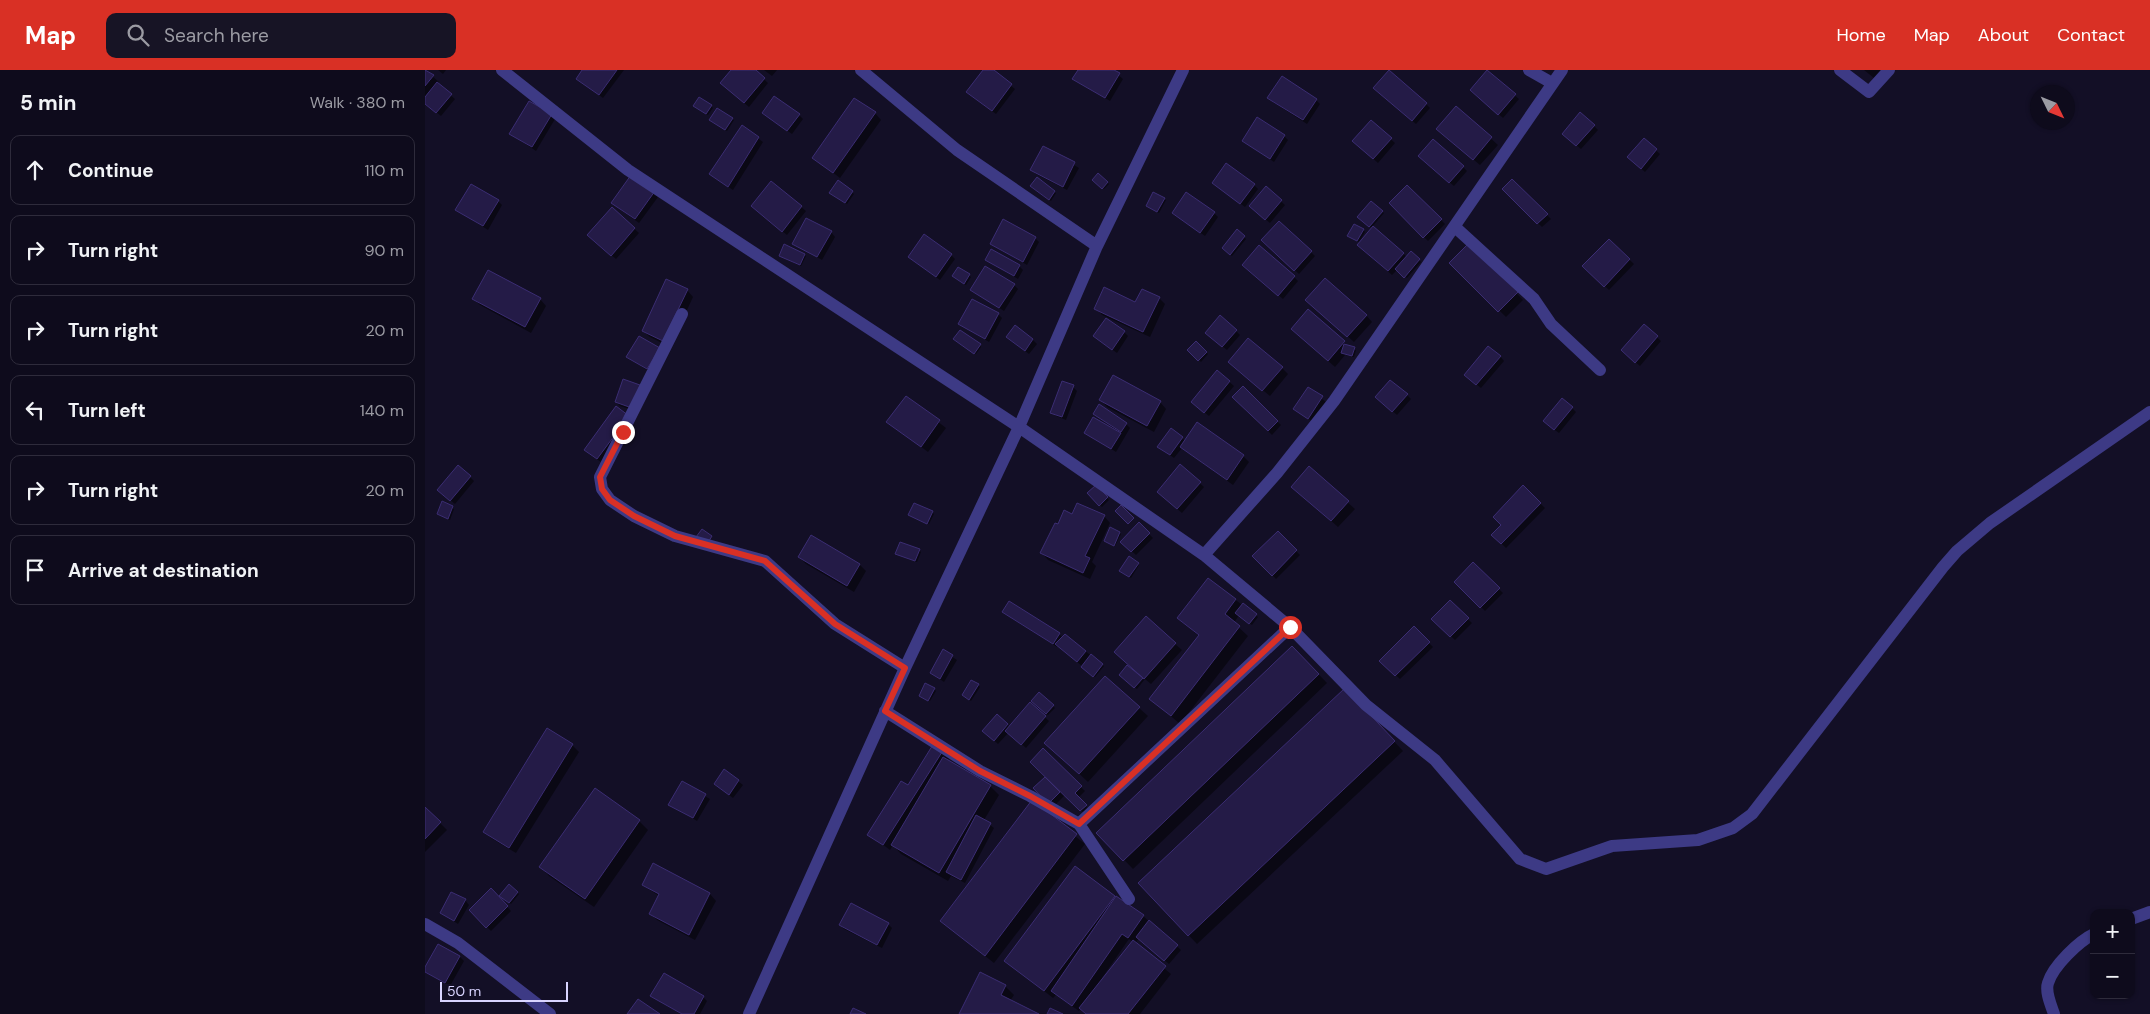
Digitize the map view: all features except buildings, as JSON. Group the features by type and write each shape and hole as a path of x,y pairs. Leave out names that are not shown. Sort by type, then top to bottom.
{"street":[{"path":"502,70 628,170 1019,427 1204,555 1290,627 1366,704 1435,760 1520,859 1546,869 1613,846 1698,840 1733,828 1752,814 1943,566 1957,551 1990,523 2150,412"},
{"path":"861,70 957,150 1097,246"},
{"path":"749,1014 885,711 1019,427 1097,246 1183,70"},
{"path":"1529,70 1552,83"},
{"path":"1204,555 1277,473 1334,401 1562,70"},
{"path":"1841,70 1869,92 1889,70"},
{"path":"1455,227 1535,299 1551,324 1600,370"},
{"path":"682,314 600,477 602,489 610,500 634,516 675,536 765,561 835,624 905,668"},
{"path":"1079,824 1290,627"},
{"path":"885,711 980,771 1030,796 1079,824 1129,899"},
{"path":"2135,918 2150,912"},
{"path":"425,924 458,943 550,1014"},
{"path":"2054,1014 2048,993 2048,984 2066,957 2079,942 2090,936"}],"route":[{"path":"623,432 600,477 602,489 610,500 634,516 675,536 765,561 835,624 905,668 885,711 980,771 1030,796 1079,824 1290,627"}]}
